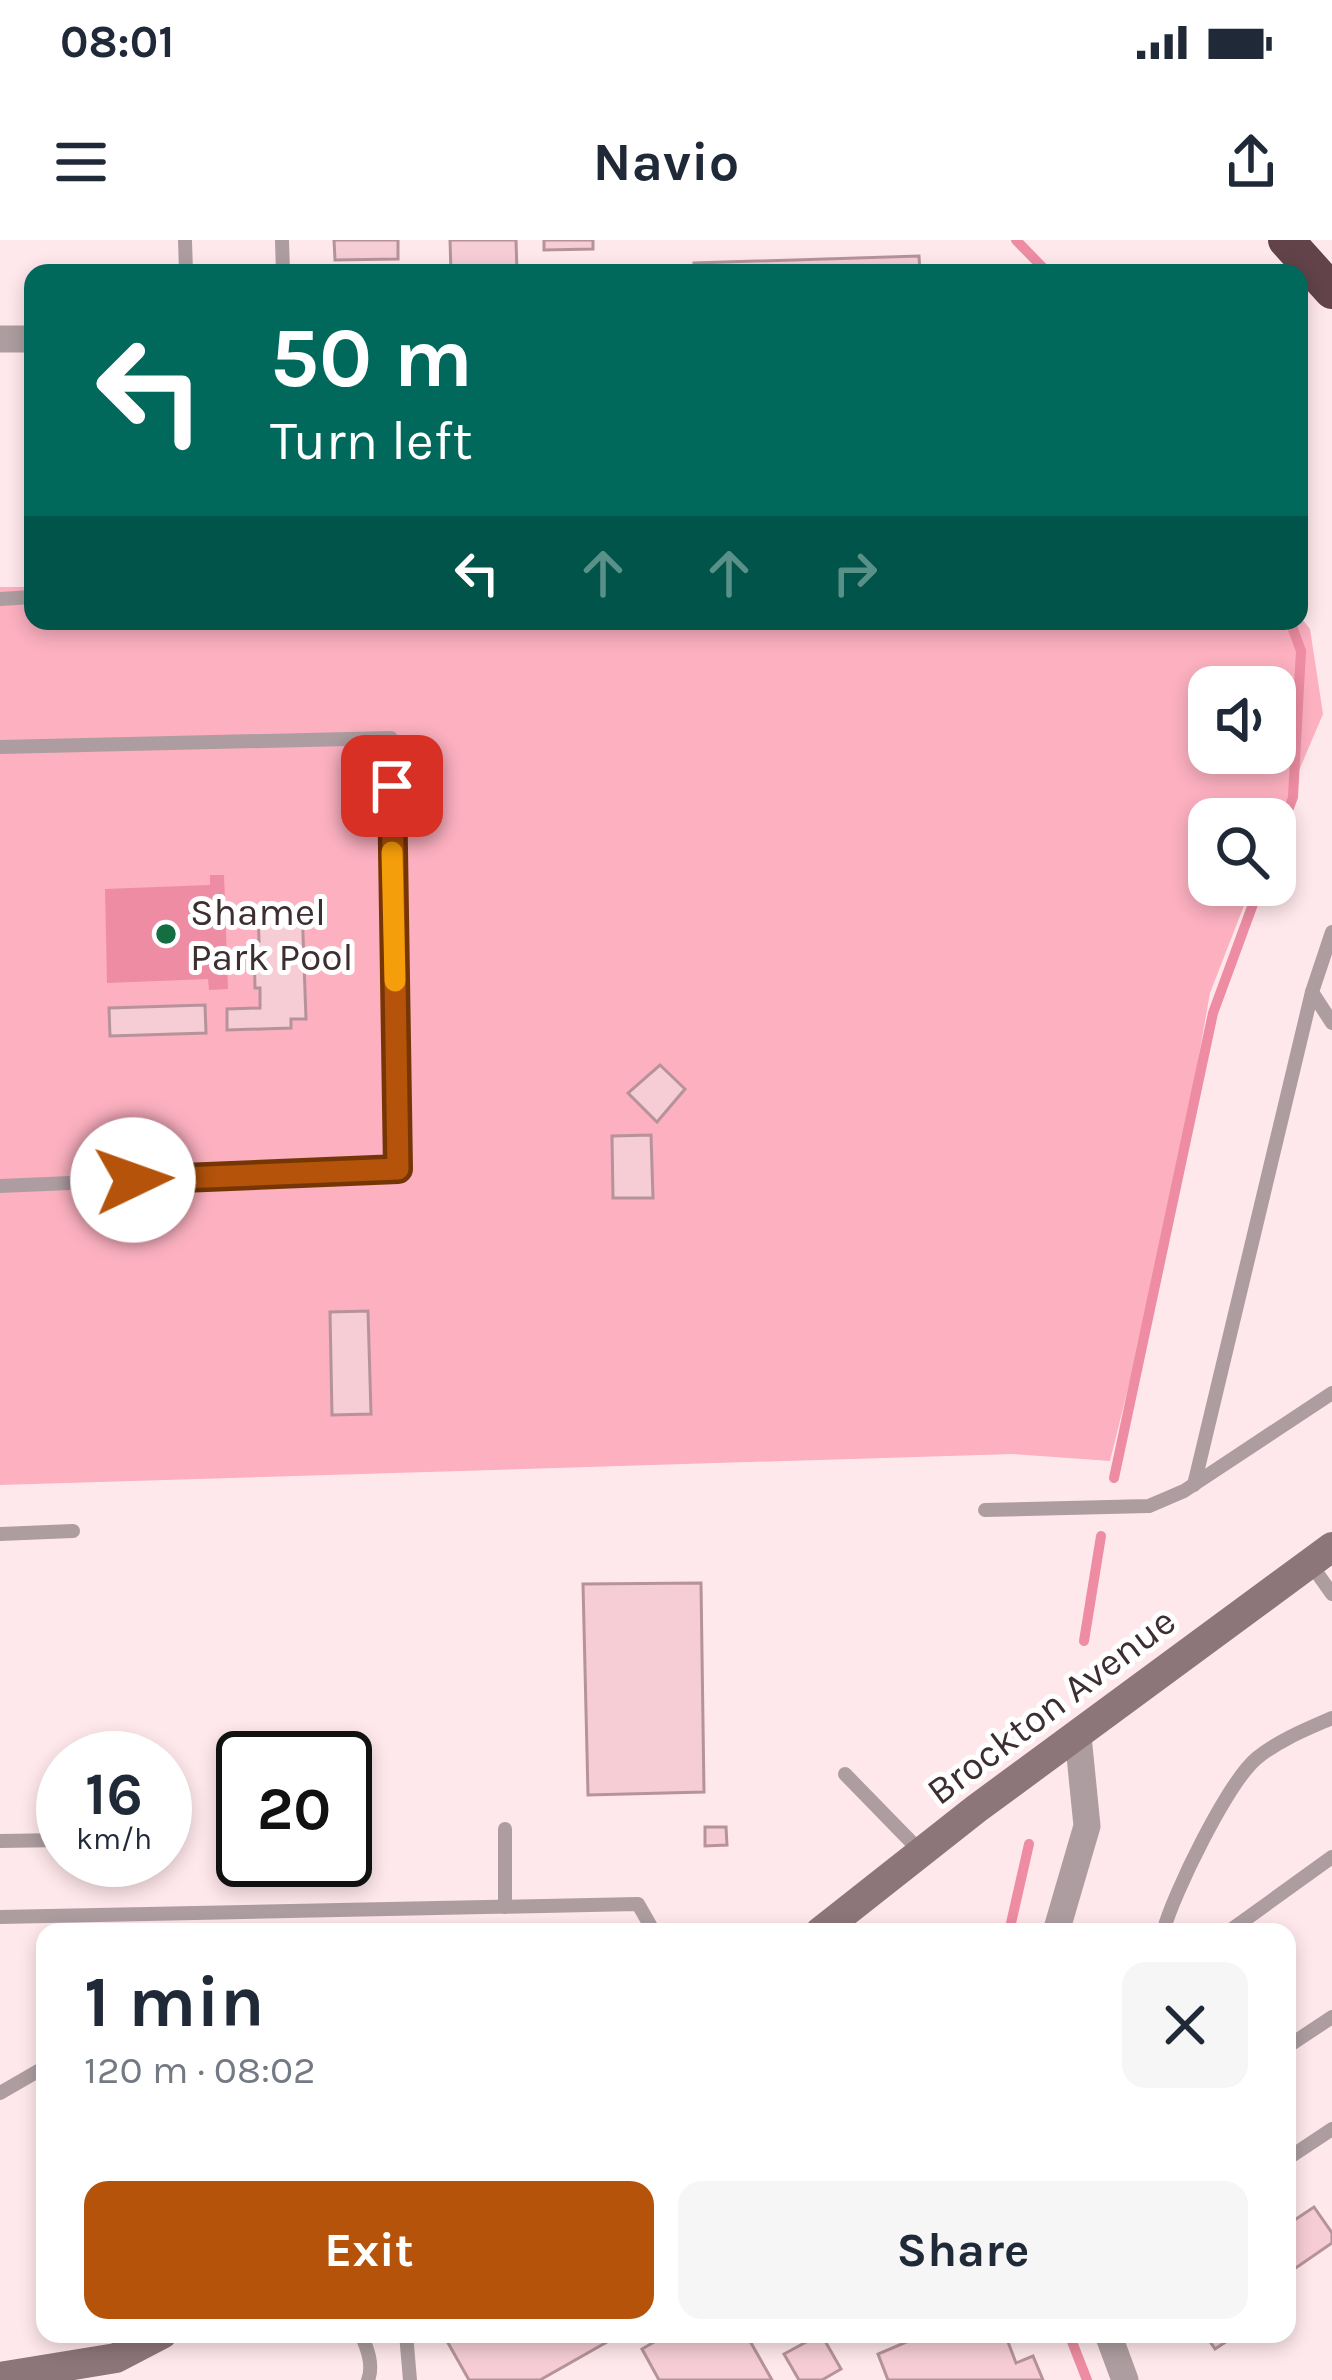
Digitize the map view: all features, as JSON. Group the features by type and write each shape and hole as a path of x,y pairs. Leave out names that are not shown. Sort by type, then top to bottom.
{"highway":[{"path":"1286,240 1308,264"},
{"path":"1308,264 1332,291"}],"main road":[{"name":"Brockton Avenue","path":"831,1923 1321,1555"},
{"path":"0,2378 116,2358 145,2343"}],"street":[{"path":"1059,1923 1087,1826 1078,1736"},
{"path":"1111,2343 1124,2380"}],"lane":[{"path":"0,747 391,738 398,1169 0,1186"},
{"path":"1194,1486 1312,992 1332,932"},
{"path":"1312,992 1332,1023"},
{"path":"985,1510 1149,1506 1194,1486 1332,1393"},
{"path":"0,1534 73,1531"},
{"path":"1321,1555 1332,1594"},
{"path":"1167,1923 1207,1829 1253,1760 1332,1718"},
{"path":"845,1774 921,1852"},
{"path":"505,1829 505,1907"},
{"path":"0,1841 36,1840"},
{"path":"1240,1923 1332,1857"},
{"path":"0,1917 638,1904 649,1923"},
{"path":"144,1914 144,1923"},
{"path":"1296,2041 1326,2020 1332,2038"},
{"path":"0,2093 36,2072"},
{"path":"1296,2153 1332,2129"},
{"path":"365,2343 368,2380"},
{"path":"407,2343 410,2380"}],"shaded area":[{"path":"0,587 24,587 24,630 1308,626 1323,714 1287,798 1188,798 1188,906 1244,906 1210,993 1170,1219 1110,1461 1013,1454 0,1485"},
{"name":"Shamel Park Pool","path":"210,875 224,875 228,989 209,990 208,979 107,983 105,889 210,885"}],"building":[{"path":"334,240 398,240 398,259 335,260"},
{"path":"450,240 516,240 517,264 451,264"},
{"path":"544,240 593,240 593,249 544,250"},
{"path":"919,256 919,264 694,264"},
{"path":"302,907 306,1019 291,1019 291,1028 227,1030 227,1009 260,1008 254,941 259,941 258,909"},
{"path":"205,1005 206,1033 110,1036 109,1008"},
{"path":"660,1065 685,1089 657,1122 628,1093"},
{"path":"651,1135 653,1198 613,1198 612,1136"},
{"path":"368,1311 371,1414 332,1415 330,1312"},
{"path":"701,1583 704,1792 588,1795 583,1584"},
{"path":"705,1827 726,1827 727,1845 705,1846"},
{"path":"1314,2207 1332,2233 1332,2243 1296,2268 1296,2219"},
{"path":"448,2343 605,2343 540,2380 469,2380"},
{"path":"652,2343 751,2343 772,2380 659,2380 642,2349"},
{"path":"804,2343 826,2343 841,2369 822,2380 799,2380 784,2354"},
{"path":"904,2343 1008,2343 1016,2363 1033,2356 1043,2380 888,2380 878,2354"}],"waterway":[{"path":"1016,240 1039,264"},
{"path":"1293,630 1301,651 1293,798"},
{"path":"1114,1478 1213,1013 1252,906"},
{"path":"1084,1641 1101,1536"},
{"path":"1011,1923 1029,1844"},
{"path":"1073,2343 1087,2380"}],"slow traffic":[{"path":"392,852 395,981"}],"place":[{"name":"Shamel Park Pool","path":"166,934"}],"route":[{"path":"133,1180 398,1169 392,786"}]}
